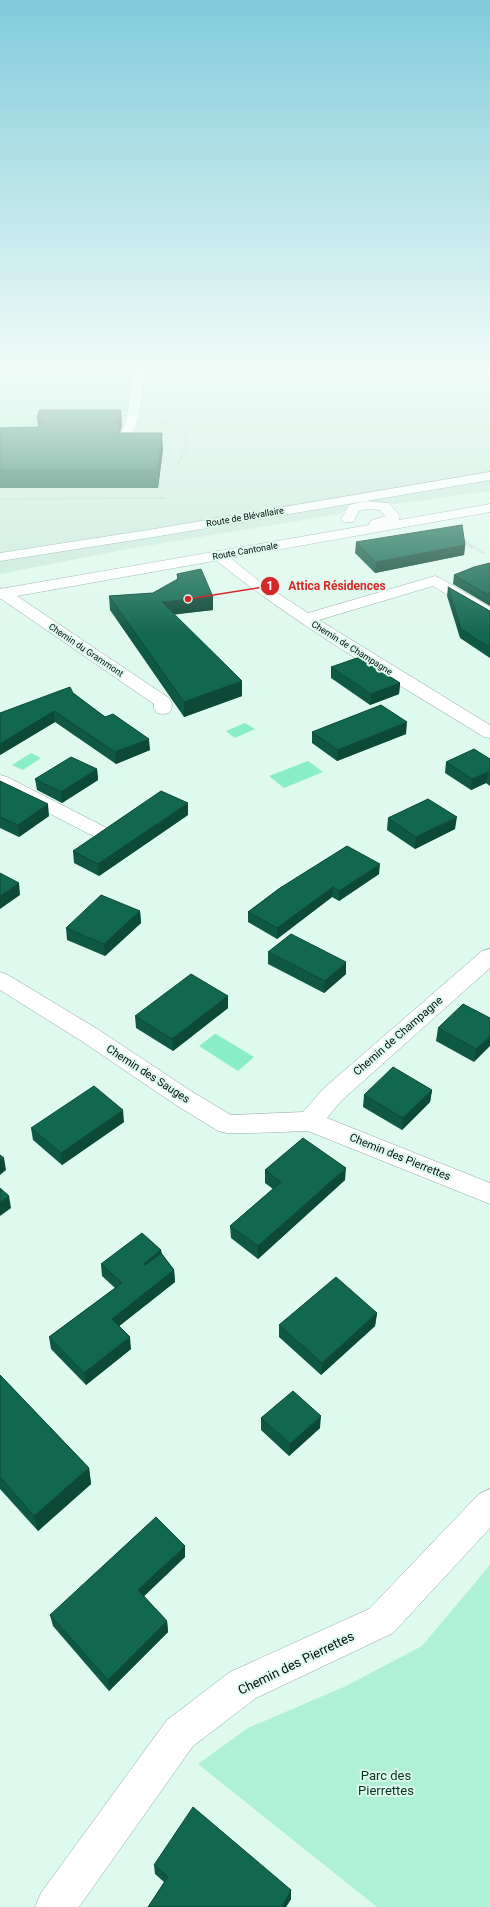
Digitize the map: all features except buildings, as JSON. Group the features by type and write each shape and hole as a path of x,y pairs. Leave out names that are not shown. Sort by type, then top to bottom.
{"street":[{"name":"Route de Blévallaire","path":"0,557 148,534 490,476"},
{"path":"308,525 490,495"},
{"name":"Route Cantonale","path":"2,594 490,508"},
{"path":"306,540 336,531 388,521 393,518 390,512"},
{"name":"Chemin de Champagne","path":"218,555 254,584 306,619 490,733"},
{"path":"306,619 435,581 490,614"},
{"name":"Chemin du Grammont","path":"2,594 163,702 163,709"},
{"path":"0,781 98,831"},
{"name":"Chemin de Champagne","path":"310,1121 332,1095 490,956"},
{"name":"Chemin des Sauges","path":"0,980 91,1036 184,1099 227,1124 310,1121"},
{"name":"Chemin des Pierrettes","path":"310,1121 490,1194"},
{"name":"Chemin des Pierrettes","path":"55,1907 180,1733 243,1686 381,1621 490,1505"}],"path":[{"path":"175,468 182,457"},
{"path":"0,499 165,498"},
{"path":"459,537 485,554"},
{"path":"460,542 468,547 477,549"}],"shaded area":[{"path":"0,457 490,457 490,491 396,504 374,502 347,509 339,514 123,550 0,574"},
{"path":"245,723 255,729 235,738 226,731"},
{"path":"31,753 41,758 23,770 12,765"},
{"path":"308,761 323,772 284,788 269,776"},
{"path":"215,1034 254,1057 238,1071 199,1046"}],"green space":[{"name":"Parc des Pierrettes","path":"490,1565 490,1907 377,1907 198,1764 248,1728 346,1686 422,1646"}],"place":[{"name":"Attica Résidences","path":"188,599"}]}
